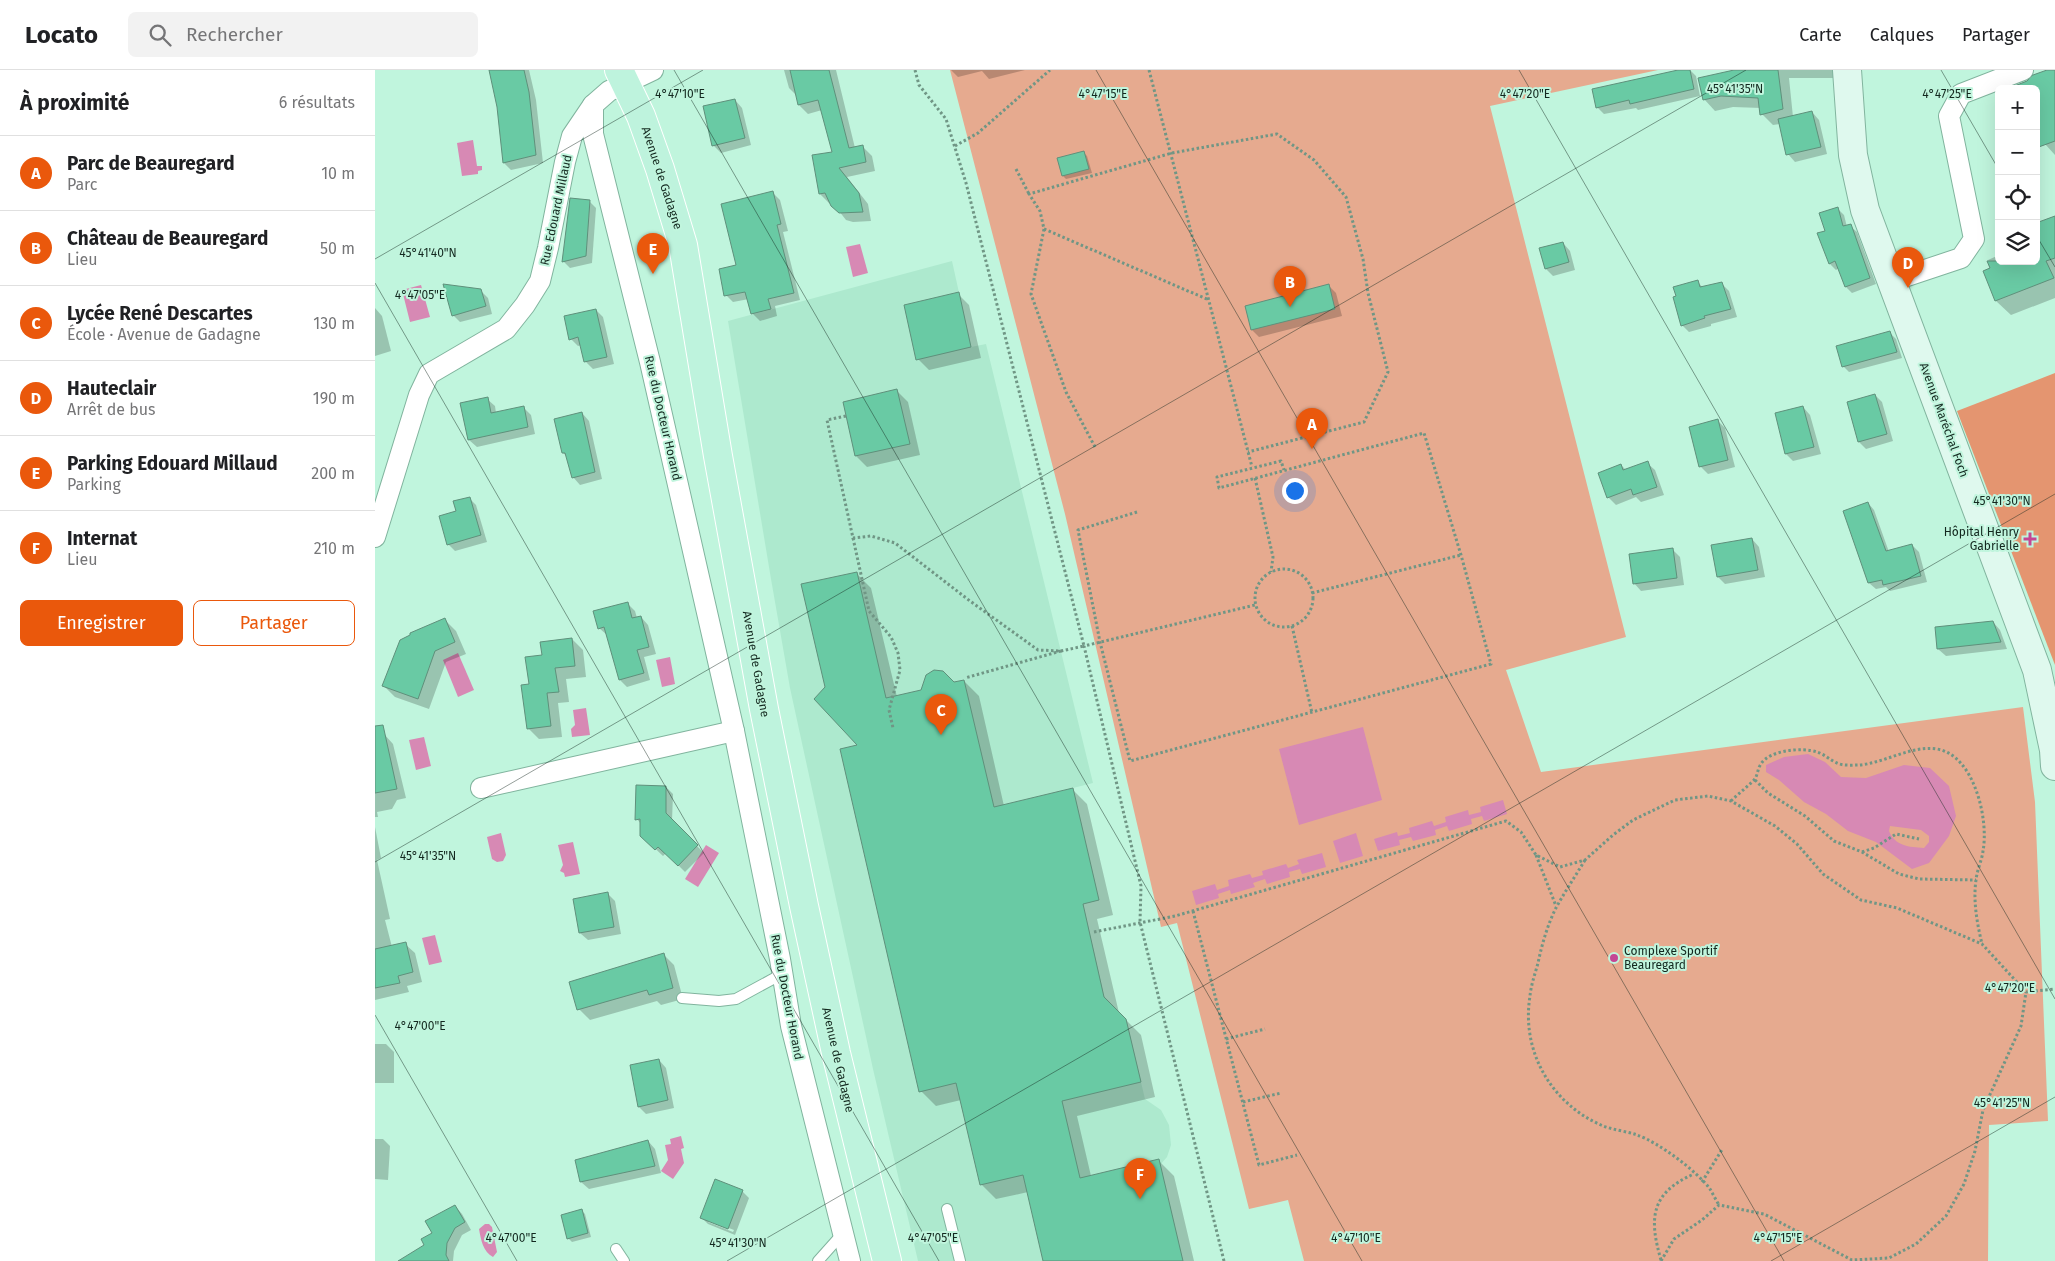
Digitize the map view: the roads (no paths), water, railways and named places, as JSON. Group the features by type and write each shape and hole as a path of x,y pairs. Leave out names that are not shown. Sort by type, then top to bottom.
{"main road":[{"name":"Avenue Maréchal Foch","path":"1847,70 1853,154 1865,210 2037,670 2054,750 2055,766"},
{"name":"Avenue de Gadagne","path":"623,76 661,169 683,245 765,718 834,1043 887,1261"}],"street":[{"name":"Rue Edouard Millaud","path":"375,537 419,396 429,374 506,329 525,305 540,281 549,248 565,162 572,136 593,106 623,76 653,70"},
{"path":"1892,281 1961,258 1974,239 1949,116 1961,94 2023,70"},
{"name":"Rue du Docteur Horand","path":"593,106 593,134 650,362 734,731 780,958 791,1026 850,1261"},
{"path":"481,788 734,731"}],"lane":[{"path":"682,998 719,1001 737,998 782,974"},
{"path":"947,1210 960,1261"},
{"path":"818,1261 843,1233"},
{"path":"616,1249 624,1261"}],"place":[{"name":"Parking Edouard Millaud","path":"653,274"},
{"name":"Hauteclair","path":"1908,288"},
{"name":"Château de Beauregard","path":"1290,307"},
{"name":"Parc de Beauregard","path":"1312,449"},
{"name":"Hôpital Henry Gabrielle","path":"2030,539"},
{"name":"Lycée René Descartes","path":"941,735"},
{"name":"Complexe Sportif Beauregard","path":"1614,958"},
{"name":"Internat","path":"1140,1199"}]}
